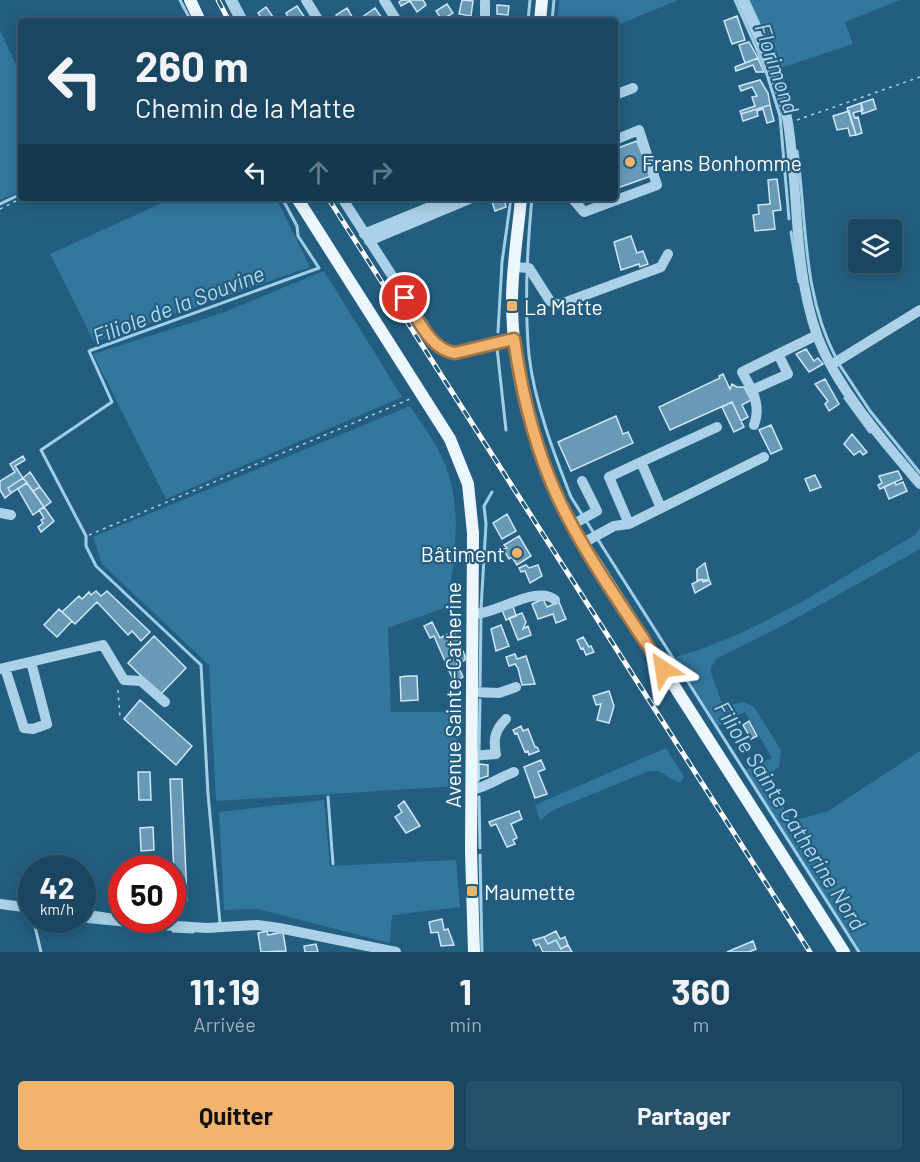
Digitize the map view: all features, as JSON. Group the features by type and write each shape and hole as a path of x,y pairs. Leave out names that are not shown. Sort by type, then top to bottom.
{"main road":[{"path":"190,0 199,18"},
{"path":"540,18 542,0"},
{"name":"Avenue Sainte-Catherine","path":"299,201 450,439 468,484 478,614 472,692 471,756 474,952"},
{"path":"521,201 512,306 514,339 524,402 552,484 583,543 844,952"}],"street":[{"path":"230,0 239,18"},
{"path":"306,0 314,18"},
{"path":"384,0 395,18"},
{"path":"742,0 772,71 788,123 796,225 816,335 831,365 855,401 920,484"},
{"path":"484,18 485,2"},
{"path":"618,93 633,88"},
{"path":"618,139 639,130 657,184 618,199"},
{"path":"344,201 438,347 455,353 514,339"},
{"path":"367,238 446,201"},
{"path":"367,238 464,201"},
{"path":"575,201 584,212 613,201"},
{"path":"514,267 529,268 550,301 558,305 661,267 668,254"},
{"path":"831,365 920,310"},
{"path":"754,425 758,416 757,403 752,390 737,374 816,335"},
{"path":"752,390 788,374 778,354"},
{"path":"629,524 609,477 717,427"},
{"path":"583,543 614,526 629,524 764,457"},
{"path":"641,462 661,508"},
{"path":"572,525 597,512 582,481"},
{"path":"478,614 544,594 555,600"},
{"path":"31,662 46,724 33,729 24,728 3,668 103,645 124,680 141,681 165,702"},
{"path":"472,692 499,693 516,687"},
{"path":"471,756 496,754 494,744 497,728 506,719"},
{"path":"471,790 488,787 495,780 514,772"},
{"path":"0,904 18,906"},
{"path":"96,916 156,925 207,928 257,925 396,952"}],"path":[{"path":"788,123 920,77"},
{"path":"0,208 18,200"},
{"path":"89,535 422,394"},
{"path":"118,671 120,716"}],"shaded area":[{"path":"559,0 676,0 618,25 618,18 557,18"},
{"path":"750,0 900,0 845,22 853,44 781,68"},
{"path":"0,30 18,69 18,192 0,200"},
{"path":"166,201 277,201 310,267 94,342 50,254"},
{"path":"324,271 402,397 166,499 93,354 222,313"},
{"path":"410,406 439,451 449,475 455,513 455,551 447,607 388,628 391,712 458,712 458,786 216,801 209,665 102,564 93,537"},
{"path":"920,528 920,549 782,626 716,659 710,670 723,706 744,702 754,707 781,750 779,767 764,776 792,821 828,811 920,751 920,952 861,952 745,770 772,758 745,712 718,726 675,657 738,634 798,604 915,535"},
{"path":"666,748 684,777 680,783 658,771 649,771 553,810 540,820 535,805"},
{"path":"324,800 330,866 456,860 460,907 392,915 390,943 258,909 224,910 219,812"}],"building":[{"path":"402,0 423,0 426,5 417,12 410,1 401,6 399,2"},
{"path":"462,0 473,1 471,16 459,14"},
{"path":"447,4 453,13 441,18 436,11"},
{"path":"497,5 509,6 508,15 497,14"},
{"path":"297,6 305,18 288,18 286,13"},
{"path":"266,7 273,17 261,18 258,13"},
{"path":"347,8 353,18 338,18 336,15"},
{"path":"375,8 382,18 361,18"},
{"path":"737,16 745,40 732,44 724,21"},
{"path":"749,42 758,58 745,63 739,45"},
{"path":"758,58 764,72 756,72 753,65 736,71 735,67"},
{"path":"760,80 768,93 770,105 741,114 740,111 755,106 752,97 757,96 752,87 741,91 739,86"},
{"path":"873,99 876,109 862,114 861,103"},
{"path":"861,103 863,110 853,113 855,118 858,117 862,133 856,135 847,108"},
{"path":"770,105 774,121 767,123 763,109 757,111 758,116 743,121 741,114"},
{"path":"849,111 856,135 850,136 848,128 837,130 833,116"},
{"name":"Frans Bonhomme","path":"637,141 651,176 618,188 618,148"},
{"path":"777,179 781,210 773,211 775,229 755,231 753,215 759,214 758,205 770,204 768,180"},
{"path":"492,201 508,201 505,202 506,207 495,211"},
{"path":"631,236 637,253 643,251 648,264 640,267 639,264 621,270 614,242"},
{"path":"806,349 814,361 818,358 823,364 809,372 796,354"},
{"path":"723,374 730,389 732,384 744,387 751,400 742,405 748,417 741,421 732,402 670,430 659,407 720,378 719,376"},
{"path":"825,379 839,404 829,411 825,404 828,401 815,384"},
{"path":"732,402 744,427 734,432 722,407"},
{"path":"616,416 623,434 628,432 633,443 571,471 558,442"},
{"path":"771,425 782,449 771,454 759,430"},
{"path":"852,434 867,452 863,455 860,451 854,455 844,444"},
{"path":"23,456 25,460 15,466 23,478 8,488 11,493 5,498 0,490 0,481 15,472 10,464"},
{"path":"898,471 902,479 880,489 878,485 882,483 879,476"},
{"path":"30,472 40,487 33,491 23,478"},
{"path":"815,475 821,487 810,491 805,479"},
{"path":"23,478 27,483 11,493 8,488"},
{"path":"895,482 896,485 903,482 907,491 889,499 884,487"},
{"path":"27,483 44,507 33,515 18,489"},
{"path":"40,487 51,502 44,507 33,491"},
{"path":"44,507 54,521 41,532 38,527 43,523 41,520 44,518 39,510"},
{"path":"507,514 516,531 502,539 493,523"},
{"name":"Bâtiment","path":"519,536 531,556 517,565 512,557 509,559 503,549 507,548 504,545"},
{"path":"705,563 709,580 697,580 697,569"},
{"path":"526,565 529,568 538,565 542,576 530,583 525,571 521,572 519,568"},
{"path":"702,579 703,582 709,580 711,584 695,593 692,584"},
{"path":"96,591 101,596 107,591 150,632 141,641 132,631 128,635 97,602 75,624 62,612 79,596 82,599 89,592 91,595"},
{"path":"543,599 547,607 559,602 566,619 556,623 553,614 538,619 532,604"},
{"path":"513,606 516,616 506,620 502,610"},
{"path":"59,609 72,621 57,637 44,625"},
{"path":"522,613 526,622 523,629 528,626 531,635 518,640 509,618"},
{"path":"432,622 440,638 454,631 465,656 465,660 457,664 463,677 454,682 434,636 430,638 424,626"},
{"path":"501,625 509,646 496,651 491,629"},
{"path":"154,636 186,668 160,695 128,663"},
{"path":"583,637 594,652 586,655 583,648 581,649 577,640"},
{"path":"515,654 517,659 526,656 535,684 522,685 518,668 515,664 509,666 506,657"},
{"path":"417,676 418,700 401,701 400,677"},
{"path":"609,691 614,706 609,723 597,720 601,704 596,705 593,696"},
{"path":"140,700 192,746 176,765 124,719"},
{"path":"749,721 757,736 751,739 743,725"},
{"path":"521,726 523,731 528,729 539,751 529,755 528,751 525,752 517,733 515,734 513,730"},
{"path":"541,760 545,769 538,772 547,794 535,798 524,767"},
{"path":"479,764 488,765 488,776 479,779"},
{"path":"138,772 150,772 151,800 139,800"},
{"path":"170,779 182,779 185,855 173,855"},
{"path":"404,801 420,826 406,833 395,817 402,812 398,806"},
{"path":"519,811 522,819 511,824 517,838 513,840 515,844 507,847 496,824 491,826 489,822"},
{"path":"153,827 154,850 141,851 140,828"},
{"path":"442,919 444,930 448,929 454,945 441,946 438,932 431,933 429,922"},
{"path":"267,931 268,935 283,932 286,951 261,952 258,933"},
{"path":"556,931 560,939 565,937 568,945 561,949 556,940 548,944 544,937"},
{"path":"544,937 548,944 556,940 561,949 568,945 572,952 543,952 539,944 536,946 533,940"},
{"path":"753,941 756,949 749,952 727,952"},
{"path":"316,944 318,952 305,952 304,946"}],"waterway":[{"path":"180,0 189,18"},
{"path":"236,0 245,18"},
{"path":"528,18 530,0"},
{"name":"Filiole Sainte Catherine Nord","path":"552,18 554,0"},
{"name":"Florimond","path":"735,0 765,68 780,116 789,219"},
{"path":"748,0 779,67 784,86"},
{"path":"797,151 811,283 825,333 836,358"},
{"path":"0,204 18,195"},
{"name":"Filiole de la Souvine","path":"220,923 208,794 201,665 96,566 86,546 86,536 41,450 112,402 89,351 319,268 298,236 297,226 284,201"},
{"path":"498,332 502,262 511,201"},
{"name":"Filiole Sainte Catherine Nord","path":"532,201 527,276 529,355 540,409 571,497 859,952"},
{"name":"Florimond","path":"791,232 799,282"},
{"path":"497,348 506,430"},
{"path":"839,364 870,411 920,473"},
{"name":"Florimond","path":"845,398 870,432"},
{"path":"481,609 486,524 484,506 492,492"},
{"path":"480,686 481,615"},
{"path":"479,751 480,700"},
{"path":"478,760 478,781"},
{"path":"328,797 333,864"},
{"path":"479,797 480,848"},
{"path":"480,855 482,952"},
{"name":"Filiole de la Souvine","path":"96,922 108,924"},
{"name":"Filiole de la Souvine","path":"186,932 193,932"},
{"name":"Filiole de la Souvine","path":"36,933 41,952"}],"railway":[{"path":"218,0 227,18"},
{"path":"330,201 810,952"}],"place":[{"name":"Frans Bonhomme","path":"630,162"},
{"name":"La Matte","path":"512,306"},
{"name":"Bâtiment","path":"517,553"},
{"name":"Maumette","path":"472,891"}],"route":[{"path":"405,298 438,347 448,352 455,353 514,339 524,402 543,461 560,502 583,543 663,669"}]}
